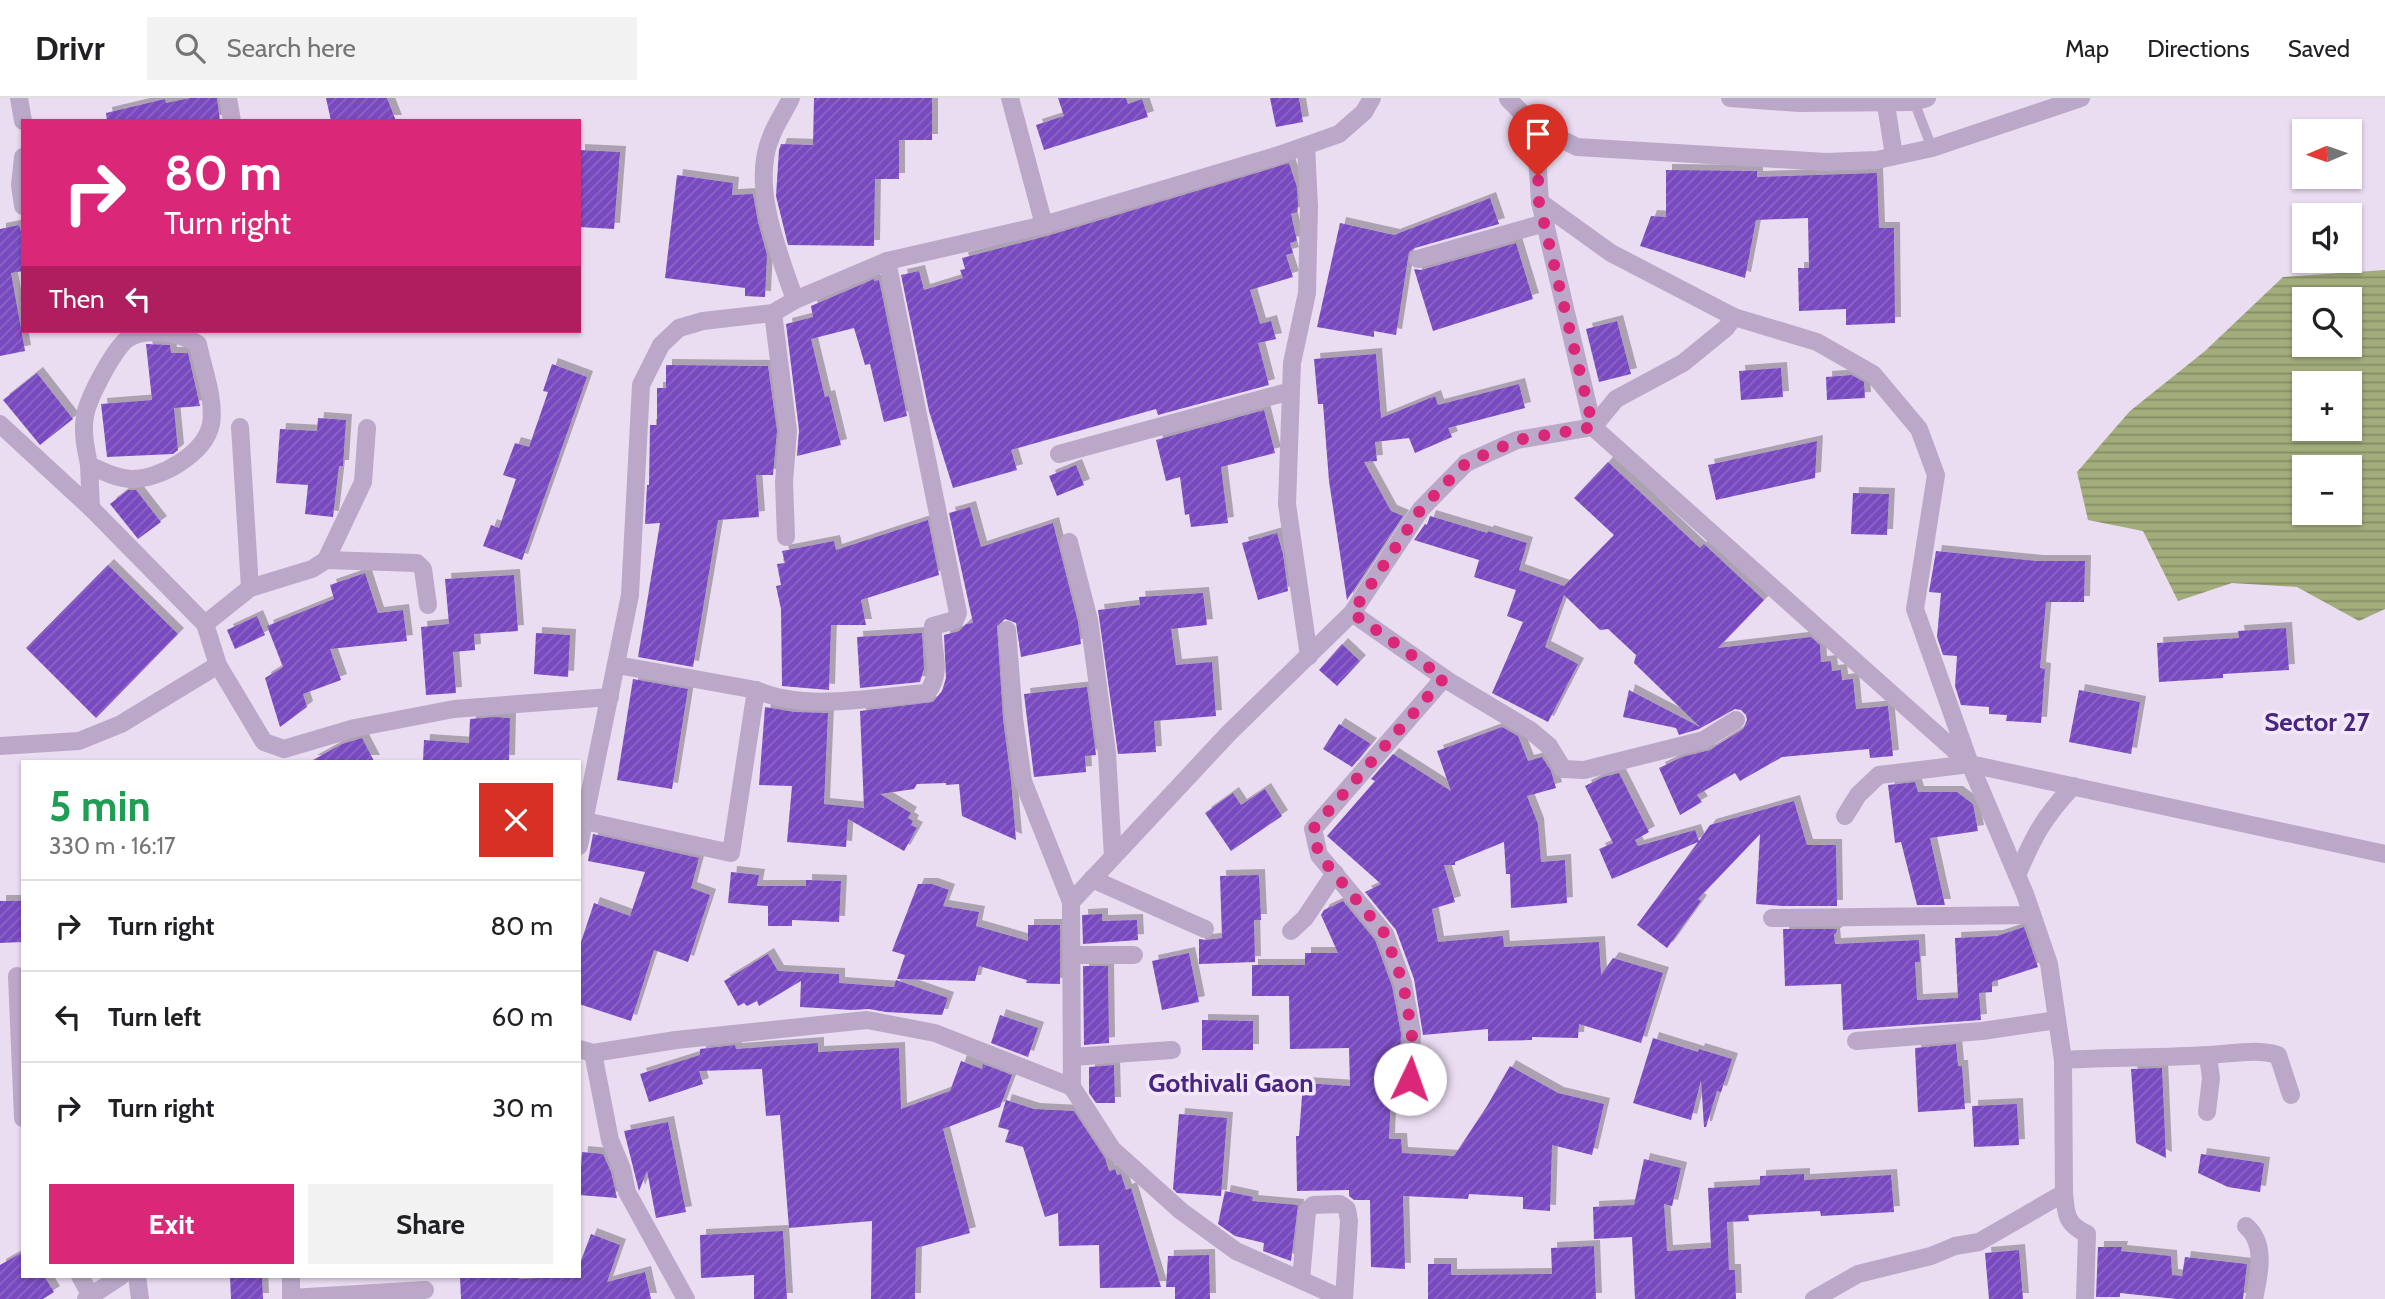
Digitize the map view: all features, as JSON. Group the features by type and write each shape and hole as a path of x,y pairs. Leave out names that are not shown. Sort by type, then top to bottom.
{"street":[{"path":"19,98 23,119"},
{"path":"228,98 232,119"},
{"path":"791,98 771,137 765,157 764,176 773,236 795,300"},
{"path":"1010,98 1044,225"},
{"path":"581,838 630,595 641,385 661,345 679,328 703,321 774,313 795,300 887,261 1044,225 1306,146 1339,134 1364,112 1372,98"},
{"path":"1508,98 1535,126 1577,147 1826,162 1877,160 1932,148 2081,98"},
{"path":"1730,98 1799,103 1918,99"},
{"path":"1885,100 1894,156"},
{"path":"1535,126 1539,202 1593,427 1970,764"},
{"path":"1306,146 1309,206 1307,293 1292,363 1287,504 1309,656"},
{"path":"1539,202 1611,253 1734,317 1817,342 1873,374 1919,429 1937,475 1914,609 1970,764 2017,875 2049,964 2063,1060 2066,1214 2073,1227 2087,1234 2086,1299"},
{"path":"1418,259 1545,223"},
{"path":"617,665 757,691 775,699 802,703 927,693 934,684 937,672 933,626 958,617 887,261"},
{"path":"774,313 788,431 784,482 786,537"},
{"path":"1071,901 1229,733 1352,613 1421,509 1466,463 1517,440 1593,427 1616,399 1683,363 1726,328 1734,317"},
{"path":"89,465 128,479 145,478 189,457 204,442 210,426 212,408 198,344 176,333 138,334 126,341 91,393 84,431 91,508"},
{"path":"1059,454 1291,391"},
{"path":"0,424 91,508 205,624 218,666 264,742 288,755 355,728 454,709 610,697"},
{"path":"240,427 250,588"},
{"path":"205,624 250,588 312,569 326,560 363,482 367,428"},
{"path":"1069,542 1089,620 1107,753 1113,857"},
{"path":"326,560 417,563 423,569 428,604"},
{"path":"1352,613 1444,678 1530,730 1549,746 1563,769 1584,770 1704,740 1737,720"},
{"path":"1007,630 1014,719 1023,781 1071,901 1072,1087 1112,1149 1181,1212 1237,1251 1301,1280 1343,1299 1350,1237 1347,1209 1340,1204 1313,1205 1307,1211 1301,1280"},
{"path":"0,746 79,741 121,724 218,666"},
{"path":"1409,1102 1412,1033 1403,983 1385,934 1319,855 1313,829 1444,678"},
{"path":"585,821 731,853 757,691"},
{"path":"1845,816 1858,795 1879,775 1970,764 2385,854"},
{"path":"2017,875 2037,830 2052,808 2073,786"},
{"path":"1291,931 1305,918 1335,873"},
{"path":"1092,879 1205,929"},
{"path":"1772,918 2032,915"},
{"path":"1072,956 1134,955"},
{"path":"13,976 21,1090"},
{"path":"686,1299 627,1192 586,1051 867,1020 935,1033 1072,1087"},
{"path":"1856,1041 1982,1031 2057,1020"},
{"path":"1072,1057 1172,1050"},
{"path":"2063,1060 2208,1056 2266,1051 2278,1055 2291,1095"},
{"path":"2207,1112 2211,1078 2208,1056"},
{"path":"1814,1299 1857,1274 1955,1246 1979,1242 2064,1194"},
{"path":"2246,1226 2253,1231 2259,1247 2260,1263 2255,1299"},
{"path":"81,1278 89,1297 118,1278"},
{"path":"137,1278 140,1299"},
{"path":"291,1278 291,1299 425,1290"}],"lane":[{"path":"1918,99 1932,148"}],"shaded area":[{"path":"2385,270 2385,609 2359,621 2297,587 2232,583 2178,601 2143,531 2088,520 2077,472 2130,411 2205,351 2283,277"}],"building":[{"path":"190,98 217,98 220,119 107,119 106,113 165,99 166,103"},
{"path":"326,98 387,98 395,119 331,119"},
{"path":"814,98 932,98 932,140 899,140 899,179 875,179 874,246 788,245 776,196 779,150 781,144 813,145"},
{"path":"1058,98 1126,98 1128,104 1142,99 1148,117 1044,150 1036,125 1064,116"},
{"path":"1270,98 1299,98 1303,122 1276,127"},
{"path":"581,150 620,152 614,229 581,227"},
{"path":"1289,163 1297,187 1298,206 1297,212 1291,214 1297,241 1290,243 1293,253 1286,255 1293,277 1250,290 1260,324 1271,321 1276,339 1258,343 1269,385 1158,415 1156,409 1011,450 1017,470 953,488 929,411 901,275 919,271 924,290 963,278 960,270 965,269 962,258 1047,236"},
{"path":"1666,170 1757,171 1757,177 1877,173 1879,228 1894,228 1895,323 1846,325 1846,309 1799,311 1798,268 1809,268 1808,218 1756,220 1745,278 1640,246 1651,216 1666,217"},
{"path":"677,175 733,183 732,195 753,194 767,255 765,297 745,296 745,288 665,278"},
{"path":"1490,198 1499,224 1409,252 1396,335 1374,331 1374,337 1317,327 1340,223 1394,235"},
{"path":"19,225 21,232 21,271 11,273 25,351 0,356 0,229"},
{"path":"1516,243 1533,299 1433,331 1414,269 1421,270"},
{"path":"874,279 879,280 907,416 884,422 870,364 865,365 854,328 811,339 825,397 829,396 841,445 797,456 799,430 786,324 813,317 811,306"},
{"path":"1617,321 1631,374 1599,382 1586,329"},
{"path":"146,344 170,345 171,353 188,353 200,406 174,408 178,450 173,454 107,457 101,404 152,400"},
{"path":"1376,354 1381,418 1435,396 1438,405 1519,384 1525,408 1448,428 1452,437 1415,453 1409,438 1375,442 1377,461 1364,462 1391,511 1403,516 1347,600 1329,481 1323,404 1318,404 1314,359"},
{"path":"552,364 587,377 522,560 483,546 491,525 499,528 516,479 503,475 515,443 529,447 548,392 543,391"},
{"path":"666,365 768,366 777,431 773,475 756,475 759,517 718,520 693,667 638,657 660,523 645,524 650,425 657,425 657,388 666,388"},
{"path":"1781,368 1783,397 1741,400 1739,371"},
{"path":"37,373 73,419 40,445 3,400"},
{"path":"1852,375 1864,382 1865,398 1827,400 1826,377"},
{"path":"1264,410 1275,453 1221,467 1228,523 1191,527 1189,514 1185,515 1180,477 1166,481 1156,440"},
{"path":"318,418 346,420 343,466 339,466 333,517 305,514 308,485 276,483 280,429 317,431"},
{"path":"1817,441 1815,478 1716,500 1708,465"},
{"path":"1608,462 1700,548 1704,544 1764,600 1718,648 1811,637 1820,645 1821,662 1831,661 1832,671 1841,670 1842,680 1853,679 1856,709 1888,706 1893,756 1870,758 1869,749 1782,757 1740,781 1735,773 1697,795 1702,802 1680,815 1659,768 1682,757 1710,750 1743,729 1746,715 1735,709 1699,729 1679,735 1676,728 1623,717 1629,690 1700,727 1634,663 1636,655 1608,629 1600,630 1564,595 1545,647 1578,664 1548,722 1492,693 1523,622 1507,616 1516,590 1474,577 1479,560 1414,540 1425,524 1427,525 1430,516 1487,533 1488,531 1527,543 1519,570 1564,586 1614,535 1574,498"},
{"path":"1076,465 1084,485 1057,496 1049,476"},
{"path":"128,490 136,490 161,522 138,539 110,504"},
{"path":"1853,493 1889,494 1887,535 1851,534"},
{"path":"970,507 981,547 1053,523 1078,622 1081,644 1021,657 1016,623 1005,619 997,626 1003,719 1016,840 962,816 959,784 946,783 917,784 914,789 880,794 911,813 908,818 913,821 911,825 917,828 904,851 848,819 846,847 787,842 792,786 759,785 765,707 795,712 828,713 824,804 864,808 860,711 933,702 942,691 946,678 944,635 973,623 949,513"},
{"path":"928,520 939,575 861,600 866,625 831,625 829,690 782,686 781,609 776,586 781,585 777,564 785,563 782,551 834,541 836,550"},
{"path":"1277,533 1288,591 1258,600 1242,543"},
{"path":"1936,551 2037,561 2085,561 2084,602 2046,602 2040,668 2045,669 2041,723 2006,721 2007,715 1989,714 1989,707 1961,705 1955,686 1957,656 1943,655 1937,637 1941,593 1929,592"},
{"path":"108,565 178,634 96,718 26,648"},
{"path":"365,573 378,613 403,610 407,641 330,649 341,680 303,694 307,707 280,727 265,678 283,667 267,626 334,599 330,585"},
{"path":"514,575 518,631 474,634 475,650 453,652 456,693 426,695 421,627 449,624 445,579"},
{"path":"1203,593 1207,625 1171,629 1176,665 1212,662 1216,716 1154,721 1156,752 1118,754 1098,610 1140,605 1139,597"},
{"path":"257,616 265,635 235,649 227,630"},
{"path":"2286,628 2289,670 2159,682 2157,643 2239,638 2238,631"},
{"path":"536,633 570,635 568,677 534,674"},
{"path":"922,633 924,668 920,682 860,688 857,637"},
{"path":"1342,644 1360,661 1337,686 1319,670"},
{"path":"633,679 688,689 672,789 617,780"},
{"path":"1087,687 1096,755 1085,756 1086,772 1034,777 1024,694"},
{"path":"2079,690 2140,702 2131,754 2069,742"},
{"path":"510,718 509,760 423,760 424,740 469,743 470,719"},
{"path":"1339,724 1371,744 1352,767 1323,749"},
{"path":"1502,727 1518,736 1528,761 1542,757 1551,771 1556,788 1527,796 1538,824 1541,862 1565,860 1567,903 1511,908 1510,874 1506,874 1504,842 1455,862 1455,865 1444,865 1455,902 1432,909 1438,942 1503,936 1504,947 1599,942 1601,975 1613,958 1663,973 1641,1043 1579,1024 1578,1038 1532,1037 1532,1040 1488,1041 1488,1029 1423,1035 1414,979 1396,930 1365,892 1381,884 1327,836 1375,781 1371,779 1393,754 1451,791 1437,751"},
{"path":"362,738 373,760 313,760 342,744"},
{"path":"1619,773 1649,832 1635,840 1638,846 1695,830 1699,841 1710,825 1794,801 1807,845 1836,845 1837,906 1756,904 1760,834 1698,899 1701,901 1667,948 1637,925 1698,842 1612,879 1599,849 1613,843 1585,786"},
{"path":"1915,782 1918,792 1957,792 1973,804 1978,831 1930,838 1945,905 1917,905 1901,842 1895,843 1888,785"},
{"path":"1265,789 1282,816 1231,851 1205,813 1233,793 1241,805"},
{"path":"593,834 699,858 691,888 710,895 688,962 654,950 631,1021 581,1005 581,942 594,903 630,916 645,872 588,861"},
{"path":"731,872 759,875 757,886 806,886 806,880 841,881 839,922 792,920 792,926 768,926 768,906 728,903"},
{"path":"1259,875 1261,920 1254,920 1255,962 1199,964 1199,939 1222,938 1220,876"},
{"path":"918,884 932,884 949,890 943,906 979,912 976,926 1028,941 1028,925 1060,925 1060,984 1026,983 1027,980 979,966 975,981 897,979 905,955 892,951"},
{"path":"0,901 21,901 21,942 0,943"},
{"path":"1343,901 1375,940 1392,986 1401,1034 1399,1071 1392,1071 1389,1139 1401,1139 1402,1153 1454,1156 1510,1066 1558,1093 1604,1104 1592,1155 1552,1145 1550,1211 1523,1209 1523,1197 1469,1194 1468,1199 1403,1196 1405,1269 1371,1267 1370,1200 1354,1200 1349,1196 1349,1190 1297,1191 1296,1136 1299,1136 1303,1083 1350,1086 1349,1048 1290,1049 1289,996 1252,996 1252,965 1305,965 1305,953 1338,953 1321,915 1324,910"},
{"path":"1102,914 1102,921 1137,920 1138,940 1083,944 1082,915"},
{"path":"2024,927 2038,967 1992,982 1992,992 1979,993 1981,1020 1843,1030 1841,984 1785,986 1783,929 1837,929 1834,934 1835,944 1919,940 1920,962 1915,962 1917,1000 1958,998 1955,938 1997,936"},
{"path":"1189,953 1199,1002 1162,1010 1152,961"},
{"path":"768,954 778,971 839,974 839,983 894,987 896,980 948,998 942,1015 800,1007 801,981 759,1006 757,1001 747,1006 744,1003 738,1006 724,981"},
{"path":"1083,966 1108,966 1109,1043 1084,1045"},
{"path":"1000,1015 1038,1028 1028,1057 991,1043"},
{"path":"1202,1020 1253,1021 1253,1050 1202,1050"},
{"path":"1653,1038 1732,1059 1721,1092 1717,1091 1706,1127 1701,1080 1691,1120 1633,1103"},
{"path":"818,1043 818,1052 899,1048 901,1109 950,1091 961,1061 982,1069 983,1064 1012,1075 1000,1107 943,1129 970,1233 916,1248 915,1299 871,1299 872,1221 789,1228 780,1115 766,1116 762,1069 699,1071 703,1084 649,1102 640,1074 700,1055 700,1049 735,1045 736,1049"},
{"path":"1956,1044 1958,1066 1962,1066 1965,1109 1918,1112 1915,1048"},
{"path":"1114,1065 1115,1103 1096,1103 1089,1093 1089,1067"},
{"path":"2162,1068 2166,1158 2136,1143 2131,1069"},
{"path":"1006,1100 1034,1109 1074,1111 1105,1158 1109,1171 1115,1169 1117,1175 1121,1174 1126,1190 1131,1188 1161,1287 1100,1288 1099,1245 1059,1246 1058,1213 1045,1217 1023,1147 1005,1142 1009,1130 998,1127"},
{"path":"2017,1104 2019,1145 1974,1147 1972,1106"},
{"path":"1179,1114 1227,1118 1221,1196 1177,1193 1173,1189"},
{"path":"668,1122 686,1212 656,1218 647,1171 639,1191 624,1131"},
{"path":"582,1152 603,1154 611,1172 617,1198 581,1195"},
{"path":"2201,1154 2264,1163 2260,1192 2228,1187 2198,1173"},
{"path":"1644,1159 1681,1168 1672,1206 1664,1204 1667,1251 1711,1248 1708,1188 1760,1185 1760,1176 1804,1174 1804,1180 1891,1175 1894,1212 1821,1216 1820,1211 1748,1215 1749,1221 1727,1222 1729,1270 1735,1270 1736,1299 1635,1299 1632,1237 1594,1239 1593,1207 1634,1205"},
{"path":"1225,1191 1253,1197 1252,1201 1298,1205 1291,1261 1263,1251 1264,1243 1235,1236 1218,1224"},
{"path":"783,1231 787,1299 754,1299 754,1275 701,1278 700,1235"},
{"path":"591,1234 620,1245 607,1282 645,1272 651,1299 461,1299 460,1278 581,1278 581,1261"},
{"path":"1594,1246 1596,1299 1428,1299 1428,1264 1451,1264 1451,1275 1552,1274 1551,1248"},
{"path":"2098,1247 2122,1247 2121,1251 2171,1256 2172,1275 2182,1276 2185,1257 2247,1264 2243,1299 2177,1299 2120,1293 2120,1297 2096,1297"},
{"path":"2019,1250 2023,1299 1989,1299 1985,1253"},
{"path":"21,1253 21,1278 45,1278 54,1292 43,1299 0,1299 0,1265"},
{"path":"1209,1255 1210,1299 1175,1299 1175,1287 1166,1287 1168,1256"},
{"path":"230,1278 262,1278 263,1299 231,1299"}],"district":[{"name":"Sector 27","path":"2317,722"},
{"name":"Gothivali Gaon","path":"1231,1083"}],"route":[{"path":"1410,1079 1412,1033 1403,983 1385,934 1319,855 1313,829 1444,678 1352,613 1421,509 1466,463 1517,440 1593,427 1539,202 1538,176"}]}
